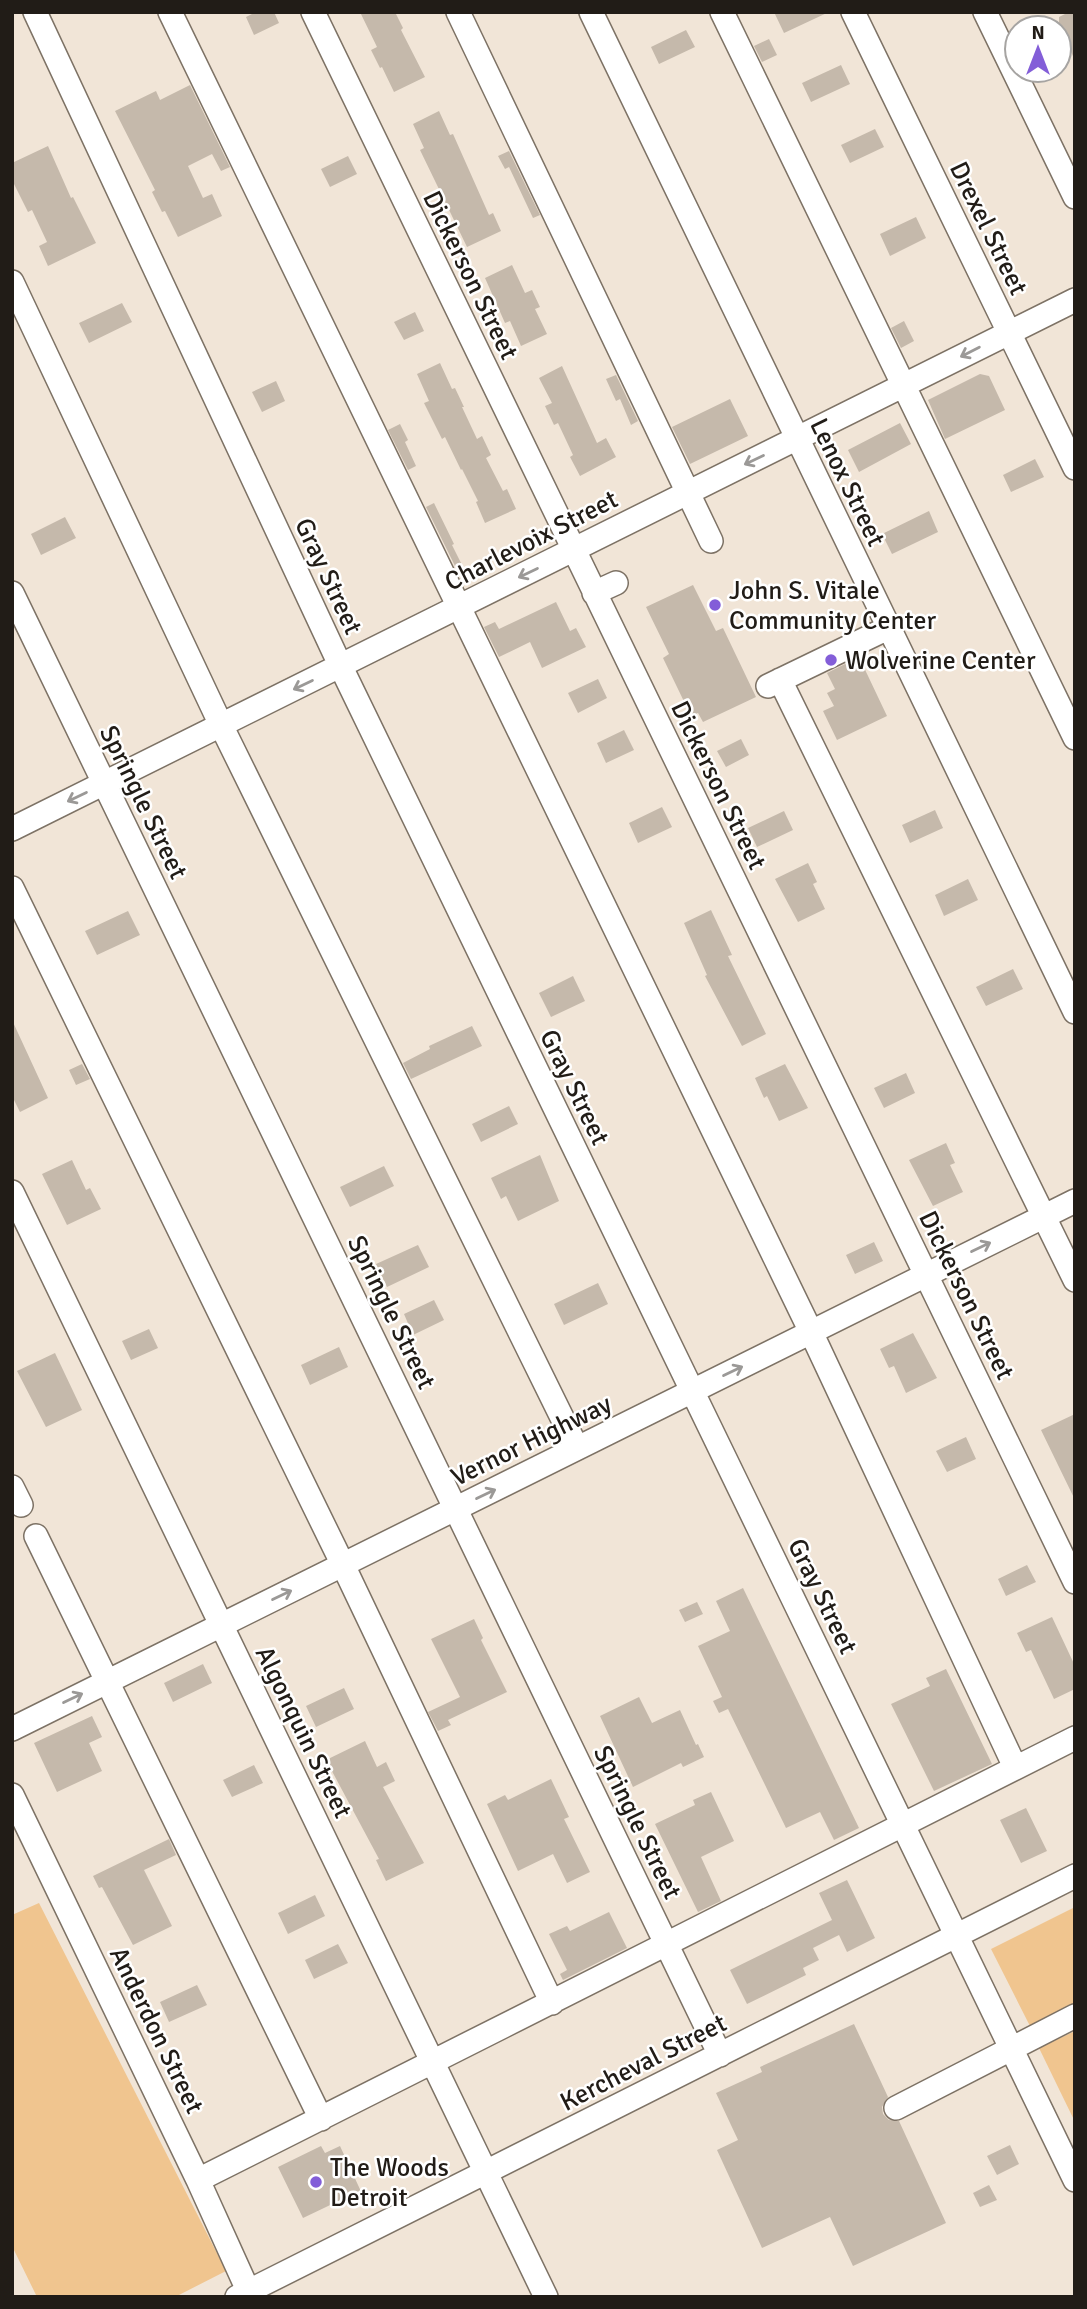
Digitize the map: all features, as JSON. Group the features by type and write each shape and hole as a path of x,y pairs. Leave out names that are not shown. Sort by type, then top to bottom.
{"street":[{"name":"Gray Street","path":"36,12 341,667 1075,2180"},
{"path":"170,12 811,1332 1015,1768"},
{"name":"Dickerson Street","path":"313,12 1075,1582"},
{"path":"458,12 690,492 711,541"},
{"name":"Lenox Street","path":"591,12 1075,1012"},
{"path":"722,12 1075,738"},
{"name":"Drexel Street","path":"853,12 1075,468"},
{"path":"985,12 1075,197"},
{"path":"12,282 221,725 577,1448"},
{"name":"Charlevoix Street","path":"12,829 1075,300"},
{"path":"594,593 616,583"},
{"name":"Springle Street","path":"12,593 720,2055"},
{"path":"888,628 832,650 773,683 1075,1280"},
{"path":"12,888 343,1565 552,2003"},
{"name":"Algonquin Street","path":"12,1192 546,2297"},
{"name":"Vernor Highway","path":"12,1729 1075,1201"},
{"path":"36,1536 321,2119"},
{"path":"198,2180 1075,1738"},
{"name":"Anderdon Street","path":"12,1795 198,2180 245,2295"},
{"name":"Kercheval Street","path":"245,2295 1075,1876"},
{"path":"897,2108 1075,2016"}],"shaded area":[{"path":"39,1903 226,2271 175,2297 37,2297 12,2246 12,1915"},
{"path":"1075,1907 1075,2009 1032,2030 991,1949"},
{"path":"1075,2031 1075,2122 1039,2048"}],"building":[{"path":"256,12 274,12 279,23 254,35 246,17"},
{"path":"360,12 395,12 425,77 394,92 371,50 377,47"},
{"path":"774,12 829,12 784,33"},
{"path":"1075,12 1075,60 1073,14 1065,14"},
{"path":"686,30 695,47 659,64 651,47"},
{"path":"769,39 777,55 762,62 754,46"},
{"path":"841,65 850,84 811,102 802,83"},
{"path":"190,85 230,167 221,171 212,154 188,166 203,198 212,194 222,216 178,237 152,192 155,190 115,111 156,91 160,100"},
{"path":"439,111 450,135 453,134 489,215 493,213 501,231 467,247 420,150 424,148 413,124"},
{"path":"875,129 884,147 850,163 841,145"},
{"path":"48,146 71,198 73,197 96,243 48,266 39,246 47,242 32,210 28,212 12,180 12,163"},
{"path":"509,151 540,215 533,218 509,167 505,169 498,156"},
{"path":"348,156 357,174 330,187 321,169"},
{"path":"916,217 926,238 890,256 880,234"},
{"path":"512,265 525,293 532,290 540,307 535,309 547,334 521,346 510,321 505,323 485,278"},
{"path":"122,303 132,322 89,343 79,323"},
{"path":"415,312 424,331 404,340 394,322"},
{"path":"904,321 914,341 901,348 891,328"},
{"path":"440,363 452,389 455,388 477,439 482,436 491,455 486,458 503,491 507,489 516,509 485,523 476,502 478,501 462,469 445,437 442,439 424,403 429,401 417,374"},
{"path":"562,366 597,443 606,438 616,457 580,476 558,423 554,425 545,406 552,403 539,378"},
{"path":"980,374 989,376 1005,410 945,439 928,400"},
{"path":"616,375 638,421 631,425 620,399 616,401 606,379"},
{"path":"276,381 285,401 262,412 252,392"},
{"path":"730,399 748,436 690,464 672,427"},
{"path":"900,423 911,444 859,472 848,450"},
{"path":"400,424 416,466 408,470 388,430"},
{"path":"1035,459 1044,477 1011,492 1003,475"},
{"path":"434,503 461,563 455,566 426,507"},
{"path":"929,511 938,532 892,554 882,534"},
{"path":"65,517 76,538 41,555 31,534"},
{"path":"693,585 716,631 723,628 756,697 703,722 698,713 691,716 663,658 669,654 646,607"},
{"path":"556,602 570,631 576,628 586,647 542,668 530,642 499,657 484,627 495,622 499,629"},
{"path":"859,657 887,716 837,740 823,711 834,706 827,693 835,689 827,673"},
{"path":"598,679 607,698 578,713 568,693"},
{"path":"624,730 634,750 606,763 597,743"},
{"path":"741,739 749,755 726,767 717,751"},
{"path":"662,807 672,827 638,843 629,823"},
{"path":"935,810 943,828 910,843 902,825"},
{"path":"784,811 793,830 757,847 748,828"},
{"path":"808,863 817,882 813,884 825,909 798,922 775,879"},
{"path":"968,879 978,900 944,916 935,895"},
{"path":"711,910 732,955 728,956 766,1034 742,1046 705,976 707,975 684,923"},
{"path":"128,911 140,935 97,955 85,931"},
{"path":"1013,969 1023,989 986,1006 976,987"},
{"path":"573,976 585,1001 551,1017 539,993"},
{"path":"12,1020 48,1098 20,1112 12,1096"},
{"path":"472,1026 482,1046 411,1079 403,1063 430,1049 429,1046"},
{"path":"82,1064 90,1079 76,1085 69,1070"},
{"path":"785,1064 808,1108 779,1121 755,1078"},
{"path":"906,1073 915,1093 884,1108 874,1088"},
{"path":"509,1106 518,1124 481,1142 472,1124"},
{"path":"946,1143 955,1163 950,1165 963,1192 933,1206 909,1160"},
{"path":"540,1155 559,1201 518,1221 506,1196 501,1199 491,1178"},
{"path":"72,1160 86,1190 90,1188 101,1209 67,1225 42,1174"},
{"path":"384,1166 394,1186 350,1207 340,1187"},
{"path":"874,1242 883,1261 855,1274 846,1255"},
{"path":"418,1245 429,1267 387,1287 376,1264"},
{"path":"598,1283 608,1304 564,1325 554,1304"},
{"path":"434,1300 444,1320 413,1335 404,1314"},
{"path":"149,1329 158,1348 131,1360 122,1341"},
{"path":"913,1333 937,1378 906,1393 894,1366 889,1368 880,1349"},
{"path":"339,1347 348,1367 310,1385 301,1365"},
{"path":"55,1353 82,1410 46,1427 17,1371"},
{"path":"1075,1414 1075,1500 1041,1430"},
{"path":"966,1437 976,1459 947,1472 936,1451"},
{"path":"1027,1565 1036,1582 1006,1596 998,1579"},
{"path":"743,1588 859,1828 834,1840 820,1812 786,1828 728,1709 719,1713 713,1701 722,1697 698,1646 730,1631 716,1601"},
{"path":"697,1602 703,1614 685,1622 679,1610"},
{"path":"1052,1617 1075,1666 1075,1689 1054,1699 1031,1650 1026,1652 1017,1633"},
{"path":"474,1619 483,1638 481,1640 507,1692 448,1720 451,1725 438,1731 428,1712 460,1697 431,1639"},
{"path":"203,1664 212,1683 173,1702 164,1683"},
{"path":"946,1669 992,1764 934,1791 891,1704 930,1686 926,1678"},
{"path":"344,1688 354,1709 316,1727 306,1706"},
{"path":"639,1697 652,1723 680,1710 704,1757 683,1767 681,1763 633,1787 600,1716"},
{"path":"92,1716 102,1737 89,1743 102,1771 57,1792 34,1743"},
{"path":"365,1741 377,1767 386,1762 395,1781 383,1787 424,1863 386,1881 376,1860 379,1859 326,1760"},
{"path":"254,1765 263,1783 232,1797 223,1780"},
{"path":"551,1779 569,1817 564,1819 590,1872 567,1883 553,1854 518,1871 487,1804 505,1795 508,1800"},
{"path":"711,1792 734,1841 701,1857 721,1901 698,1912 655,1824 695,1805 693,1800"},
{"path":"1026,1808 1047,1851 1021,1863 1000,1820"},
{"path":"169,1839 176,1855 144,1870 172,1926 133,1945 102,1887 99,1888 93,1876"},
{"path":"847,1880 875,1938 847,1952 839,1935 813,1948 819,1960 803,1968 806,1975 747,2004 730,1970 832,1920 819,1893"},
{"path":"315,1895 325,1916 288,1934 278,1913"},
{"path":"609,1912 627,1948 563,1980 560,1974 567,1970 549,1934 567,1926 570,1931"},
{"path":"338,1944 348,1963 314,1979 305,1960"},
{"path":"197,1985 207,2005 169,2022 160,2002"},
{"path":"854,2024 888,2097 882,2107 883,2114 889,2120 899,2121 946,2223 853,2266 830,2217 762,2248 717,2150 738,2140 716,2093 762,2072 760,2067"},
{"path":"1010,2145 1019,2164 997,2175 987,2156"},
{"path":"321,2146 325,2153 340,2146 364,2198 350,2205 347,2197 303,2218 278,2167"},
{"path":"989,2185 997,2200 980,2207 973,2193"}],"place":[{"name":"John S. Vitale Community Center","path":"715,605"},
{"name":"Wolverine Center","path":"831,660"},
{"name":"The Woods Detroit","path":"316,2182"}]}
